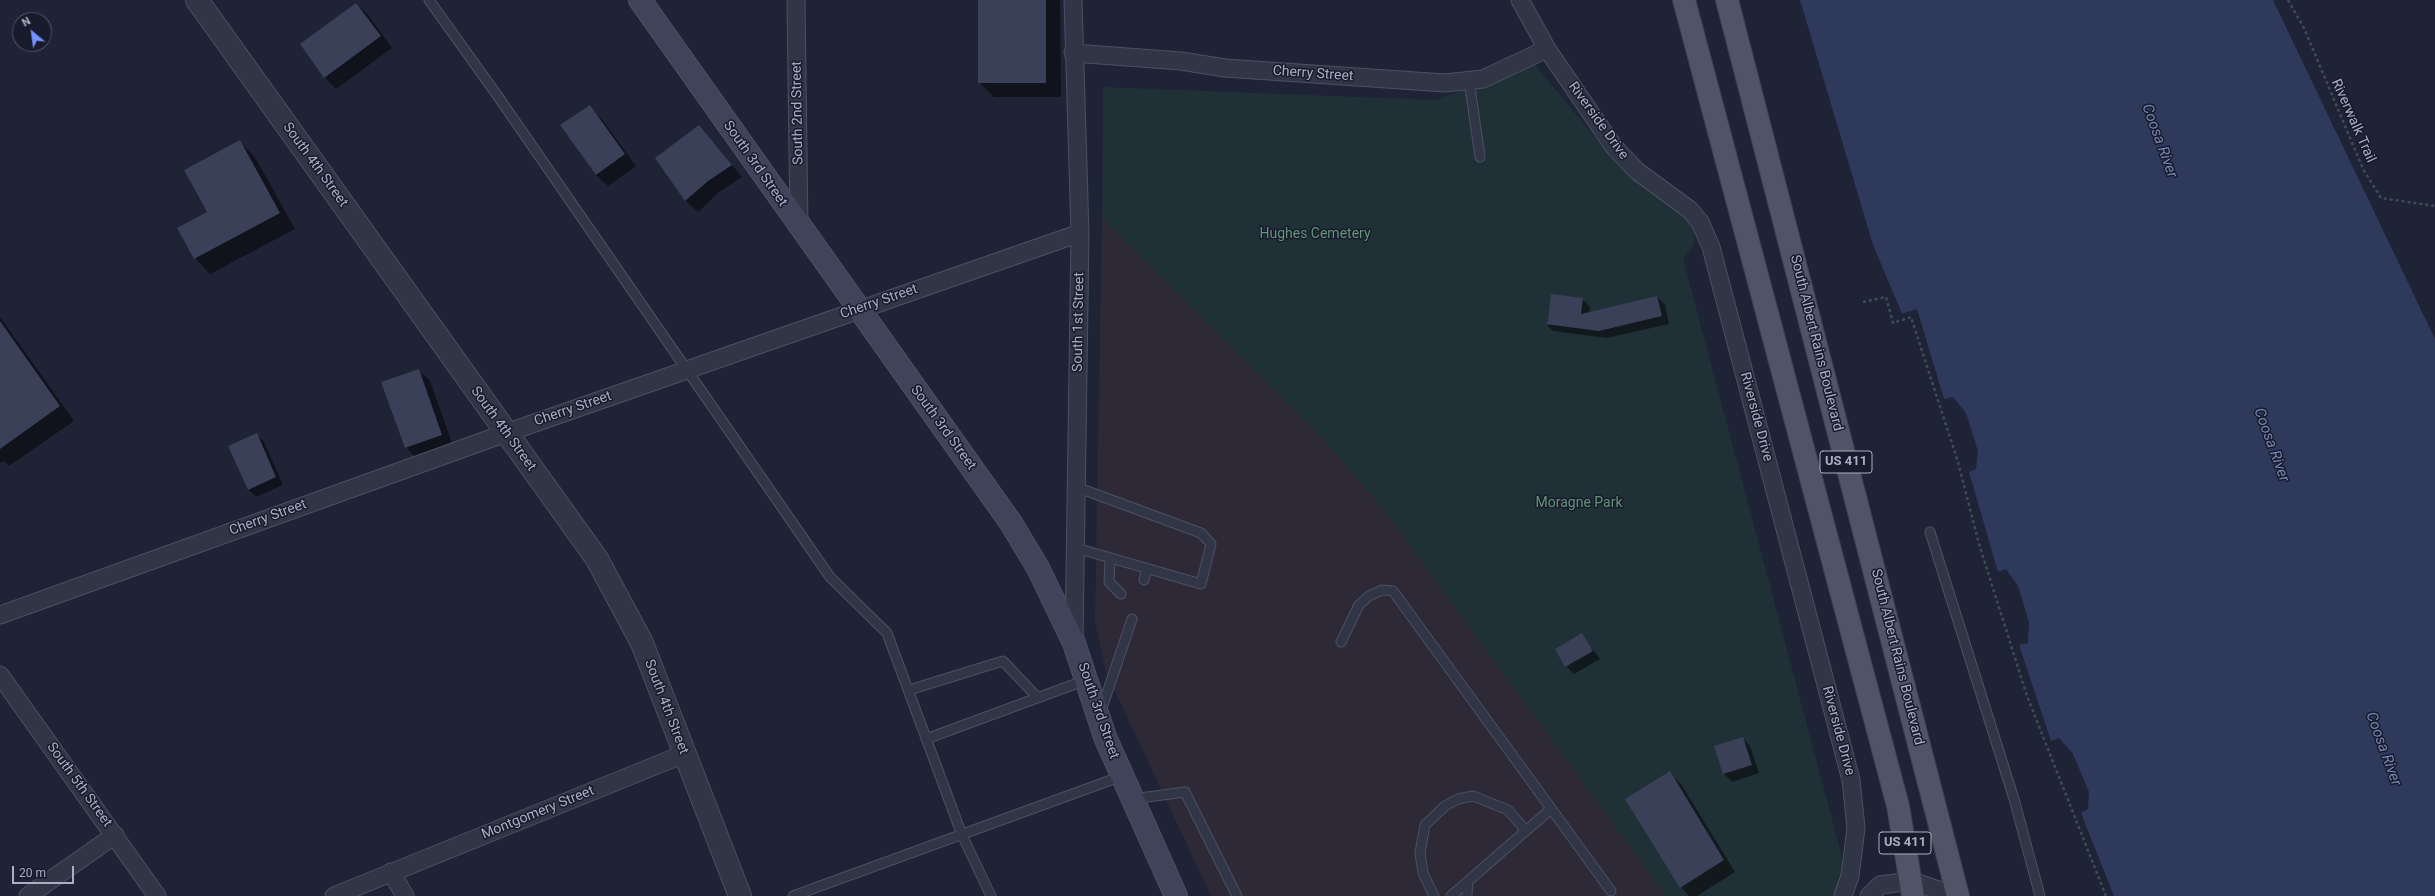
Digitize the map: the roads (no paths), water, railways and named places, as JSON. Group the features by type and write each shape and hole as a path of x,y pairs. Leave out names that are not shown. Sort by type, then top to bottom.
{"main road":[{"name":"South 3rd Street","path":"640,0 799,227 1011,523 1038,568 1074,643 1098,718 1132,799 1176,896"},
{"name":"US 411","path":"1684,0 1898,806 1912,888"},
{"name":"South Albert Rains Boulevard","path":"1727,0 1957,896"}],"street":[{"name":"South 4th Street","path":"197,0 597,559 642,643 740,896"},
{"name":"South 2nd Street","path":"796,0 799,227"},
{"name":"South 1st Street","path":"1073,0 1073,52 1080,233 1074,643"},
{"name":"Riverside Drive","path":"1520,0 1547,49 1614,147 1637,172 1690,210 1700,222 1711,248 1851,780 1856,828 1850,876 1844,896"},
{"name":"Cherry Street","path":"1073,52 1181,61 1225,68 1444,83 1483,79 1547,49"},
{"name":"Cherry Street","path":"0,615 506,433 858,309 1080,233"},
{"name":"South 5th Street","path":"0,675 158,896"},
{"name":"Montgomery Street","path":"334,896 684,754"},
{"path":"28,896 114,835"},
{"path":"391,872 405,896"},
{"path":"1869,896 1880,886 1912,888 1957,896"}],"lane":[{"path":"429,0 687,369 830,577 887,633 962,834 991,896"},
{"path":"1469,80 1480,157"},
{"path":"1076,487 1201,533 1211,544 1201,584 1076,548"},
{"path":"1930,532 2014,799 2040,896"},
{"path":"1110,558 1109,582 1121,594"},
{"path":"1144,580 1147,568"},
{"path":"1341,642 1359,605 1369,596 1382,590 1393,591 1611,891"},
{"path":"1098,718 1132,619"},
{"path":"909,690 1003,660 1037,697"},
{"path":"926,739 1086,680"},
{"path":"793,896 1122,776"},
{"path":"1132,799 1185,792 1237,896"},
{"path":"1434,896 1423,873 1420,853 1425,824 1445,806 1458,799 1473,796 1508,810 1526,831"},
{"path":"1451,896 1551,809"},
{"path":"1467,896 1468,881"}],"water":[{"name":"Coosa River","path":"1800,0 2273,0 2435,339 2435,896 2101,896 1903,316 1873,245"}],"park label":[{"name":"Hughes Cemetery","path":"1315,234"},
{"name":"Moragne Park","path":"1579,503"}]}
